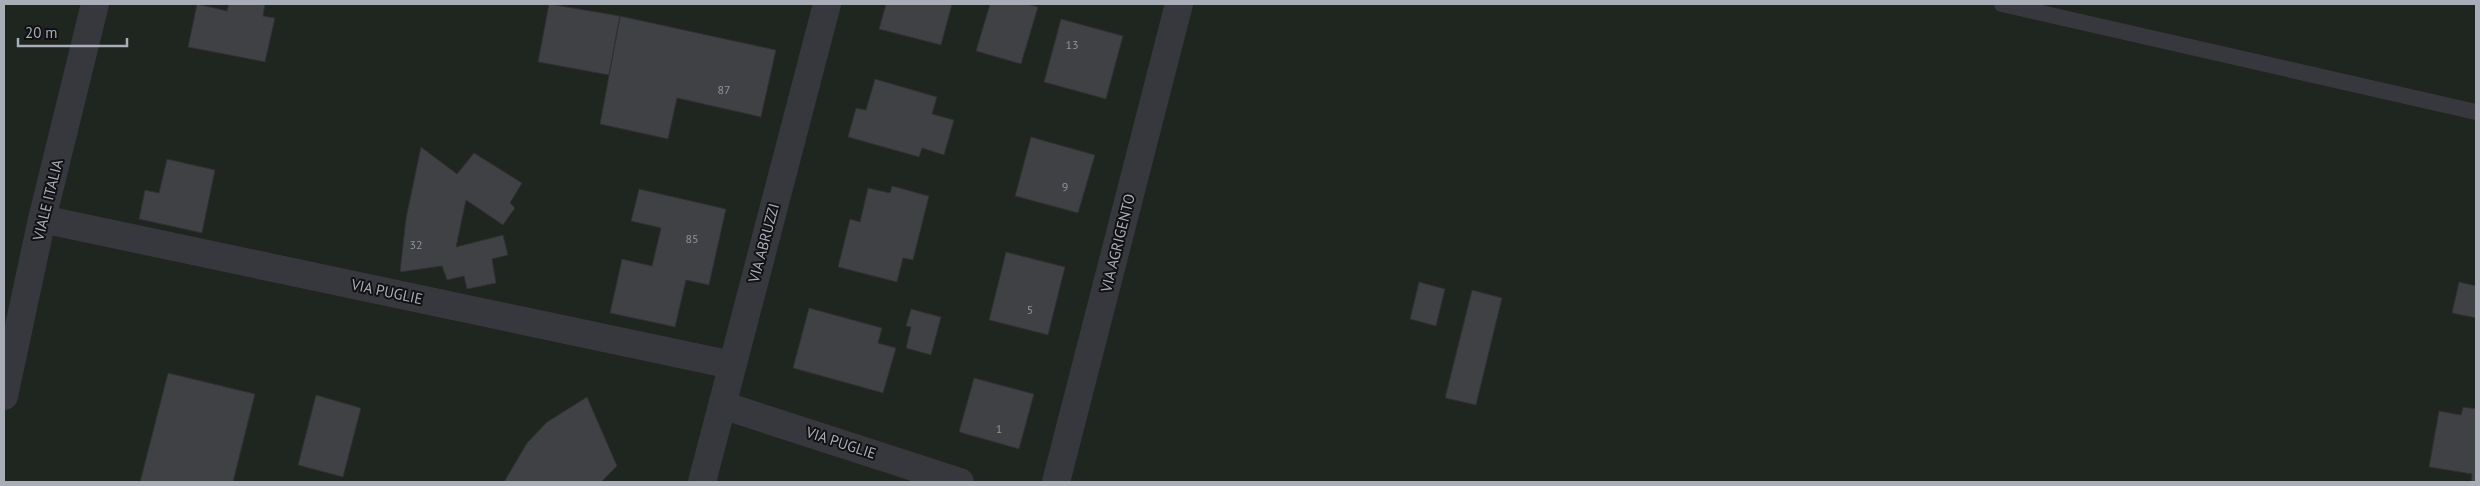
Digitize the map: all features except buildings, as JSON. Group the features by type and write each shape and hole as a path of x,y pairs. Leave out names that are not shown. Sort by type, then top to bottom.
{"street":[{"name":"VIALE ITALIA","path":"4,396 42,220 95,4"},
{"name":"VIA ABRUZZI","path":"702,482 827,4"},
{"name":"VIA AGRIGENTO","path":"1056,482 1179,4"},
{"name":"VIA PUGLIE","path":"42,220 732,365"},
{"name":"VIA PUGLIE","path":"722,405 960,482"}],"lane":[{"path":"2002,4 2476,112"}],"shaded area":[{"path":"4,4 2476,4 2476,482 4,482"}]}
